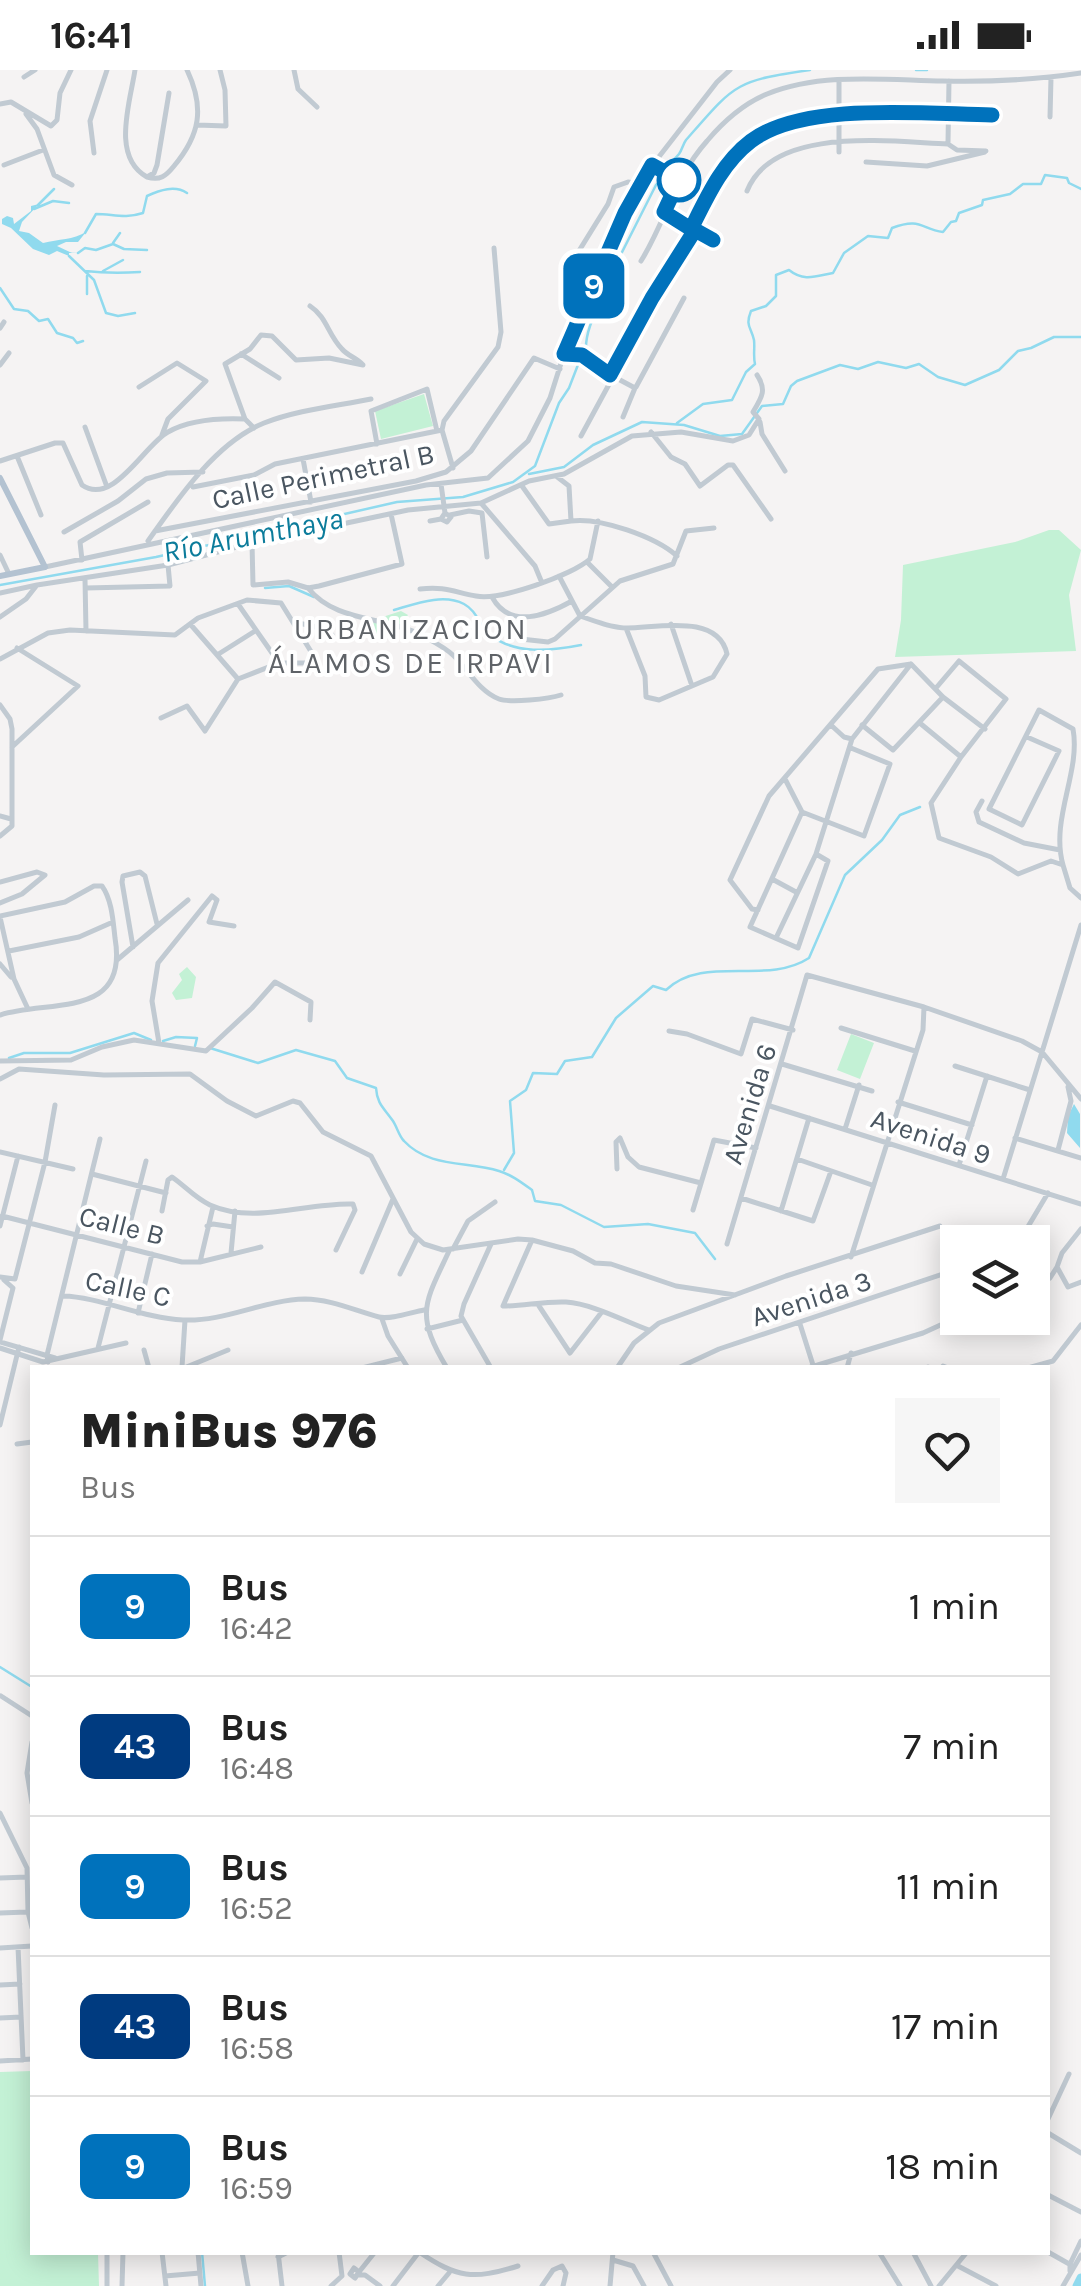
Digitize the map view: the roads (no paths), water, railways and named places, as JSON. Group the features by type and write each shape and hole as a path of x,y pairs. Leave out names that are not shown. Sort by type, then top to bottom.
{"main road":[{"path":"0,478 45,568 4,575"}],"street":[{"path":"24,77 35,70"},
{"path":"0,104 12,102 46,125 54,124 60,93 71,70"},
{"path":"94,152 90,120 107,70"},
{"path":"135,70 126,144 136,169 155,179 165,176 193,142 198,125 187,70"},
{"path":"198,125 226,126 220,70"},
{"path":"294,70 303,97 317,107"},
{"path":"1028,79 1039,70"},
{"path":"45,568 147,543 442,487 459,480 488,478 528,441 640,184 731,71"},
{"path":"641,260 679,180 704,144 748,104 783,89 839,81 1028,79 1081,73"},
{"path":"1050,118 1051,78"},
{"path":"839,81 840,152"},
{"path":"948,144 949,81"},
{"path":"147,177 157,165 169,93"},
{"path":"25,111 37,129 54,175 72,185"},
{"path":"581,436 727,166 752,141 800,118 839,114 992,115"},
{"path":"747,192 764,168 795,149 840,143 948,144 957,150 986,150 928,166 866,162"},
{"path":"4,165 45,150"},
{"path":"652,165 679,180"},
{"path":"569,267 614,188 628,182 640,184"},
{"path":"665,215 713,240"},
{"path":"440,430 446,416 498,347 501,332 494,248"},
{"path":"623,416 684,298"},
{"path":"254,428 245,419 225,364 266,335 272,336 296,360 329,358 363,365 341,349 323,314 310,306"},
{"path":"0,365 8,353"},
{"path":"241,354 279,378"},
{"path":"564,354 582,355 635,388"},
{"name":"Calle Perimetral B","path":"156,530 416,481 453,468 471,451 534,358 560,370"},
{"path":"139,386 177,363 206,381 168,419 162,434"},
{"path":"757,375 764,392 754,412 762,434 785,471"},
{"path":"378,444 371,411 428,389 453,468"},
{"path":"147,543 229,444 254,428 286,417 371,399"},
{"path":"0,461 55,443 66,447 86,489 107,488 162,434 180,425 245,419"},
{"path":"430,521 445,511 482,504 571,470 619,442 651,432 681,432 733,441 749,435 759,419"},
{"path":"85,427 107,488"},
{"path":"190,487 254,475 275,464 440,430"},
{"path":"651,432 700,486 733,465 771,518"},
{"path":"17,456 41,514"},
{"path":"303,459 310,502"},
{"path":"64,532 118,502 146,479 167,473 204,472"},
{"path":"555,476 568,486 571,520"},
{"path":"522,486 548,524 598,521 664,544 677,556"},
{"path":"442,487 445,511"},
{"path":"82,560 80,542 148,502"},
{"path":"482,504 535,566 542,583"},
{"path":"0,592 168,565 252,542 391,514 482,513 487,556"},
{"path":"308,588 401,566 403,557 391,514"},
{"path":"420,588 446,587 478,597 542,583 588,562 598,521"},
{"path":"521,639 548,642 593,608 612,586 629,576 672,564 686,531 714,528"},
{"path":"252,542 253,584 292,582 352,616 394,624 425,637 447,650 483,688 502,701 561,695"},
{"path":"0,555 4,575"},
{"path":"588,562 612,586"},
{"path":"86,588 170,586 168,565"},
{"path":"560,576 580,616 626,628 671,624 710,631 725,645 727,654 714,678 659,700 646,697 645,676 626,628"},
{"path":"85,579 86,631"},
{"path":"0,617 38,586"},
{"path":"491,596 501,609 526,618 548,613 572,600"},
{"path":"0,659 48,633 174,635 207,614 246,600 281,603 315,658 307,664 280,663 238,679 208,730 202,730 186,706 162,718"},
{"path":"238,604 280,663"},
{"path":"294,622 332,636"},
{"path":"671,624 692,684"},
{"path":"191,625 238,679"},
{"path":"217,655 255,631"},
{"path":"12,747 78,686 17,648"},
{"path":"936,688 960,661 1006,699 961,756 932,803 939,838 991,856 1018,874 1051,861 1063,864"},
{"path":"911,664 943,697 985,729"},
{"path":"776,938 816,854 852,739 911,664"},
{"path":"758,910 752,908 730,880 768,796 878,669 911,664"},
{"path":"862,725 893,750 943,697"},
{"path":"0,705 10,719 12,747 10,829 0,836"},
{"path":"1027,737 1059,751 1022,826 989,809 1038,710 1073,729 1078,742 1060,850 1070,888 1081,898"},
{"path":"921,724 961,756"},
{"path":"832,726 852,739"},
{"path":"785,779 802,812 864,836 890,764 852,748"},
{"path":"982,801 976,812 979,822 1024,843 1060,850"},
{"path":"802,812 750,928 798,948 828,860 816,854"},
{"path":"0,816 11,819"},
{"path":"0,882 37,872 45,875 22,894 0,903"},
{"path":"133,947 124,876 143,873 158,924"},
{"path":"772,879 797,893"},
{"path":"0,1015 88,1000 110,982 117,960 105,889 98,885 65,902 0,917 14,979"},
{"path":"158,1043 152,1001 160,957 212,896 216,900 209,922 234,926"},
{"path":"117,960 188,900"},
{"path":"28,1008 0,961 9,954 79,937 113,922"},
{"path":"1003,1179 1081,925"},
{"name":"Avenida 6","path":"727,1244 808,975 924,1007"},
{"path":"0,1079 19,1069 61,1065 102,1047 125,1042 206,1051 274,982 311,1002 310,1020"},
{"path":"851,1256 925,1021 924,1007 1022,1041 1042,1052 1081,1099"},
{"path":"669,1031 740,1054 752,1018 793,1030"},
{"path":"841,1028 915,1051"},
{"path":"0,1061 61,1065 104,1075 190,1074 256,1116 284,1102 300,1103 323,1132 371,1156 417,1239 434,1248 452,1249 518,1238 532,1240 676,1286 735,1294"},
{"path":"782,1064 872,1091"},
{"path":"955,1066 1030,1090"},
{"path":"1058,1150 1072,1094 1062,1075"},
{"path":"960,1166 987,1076"},
{"path":"845,1129 859,1085"},
{"path":"898,1102 972,1125"},
{"path":"0,1278 14,1279 45,1162 55,1105"},
{"name":"Avenida 9","path":"770,1106 1081,1204"},
{"path":"781,1211 810,1118"},
{"path":"617,1169 616,1142 620,1138 628,1157 639,1167 702,1183"},
{"path":"1015,1138 1081,1158"},
{"path":"47,1358 100,1139"},
{"path":"693,1210 714,1140 756,1148"},
{"path":"0,1152 73,1170"},
{"path":"0,1226 18,1156"},
{"path":"797,1160 872,1185"},
{"path":"98,1348 146,1161"},
{"path":"741,1198 813,1222 831,1171"},
{"path":"92,1174 166,1192"},
{"path":"162,1211 169,1179 174,1177 213,1207 249,1214 327,1203 353,1204 355,1210 336,1250"},
{"path":"1028,1225 1048,1193"},
{"path":"362,1272 393,1199"},
{"path":"445,1365 429,1338 424,1310 468,1221 495,1202"},
{"path":"200,1262 213,1207"},
{"path":"231,1253 235,1211"},
{"name":"Calle B","path":"2,1216 182,1262 200,1262 261,1247"},
{"path":"207,1226 233,1227"},
{"path":"619,1365 649,1330 678,1314 940,1226"},
{"path":"1050,1278 1062,1253 1081,1229"},
{"path":"400,1274 417,1239"},
{"path":"532,1240 503,1306 529,1301 568,1302 649,1330"},
{"path":"489,1365 463,1320 464,1304 491,1244"},
{"path":"138,1313 152,1254"},
{"path":"1056,1267 1068,1287 1081,1282"},
{"name":"Avenida 3","path":"684,1365 719,1349 940,1275"},
{"path":"0,1278 13,1288 0,1343 47,1358 126,1343"},
{"name":"Calle C","path":"63,1296 185,1320 216,1318 244,1309 306,1299 367,1311 382,1318"},
{"path":"536,1304 570,1353 601,1313"},
{"path":"406,1365 382,1318 424,1310"},
{"path":"183,1365 185,1320"},
{"path":"428,1329 463,1320"},
{"path":"800,1324 811,1365"},
{"path":"814,1365 940,1325"},
{"path":"1037,1365 1052,1360 1081,1325"},
{"path":"144,1350 148,1365"},
{"path":"190,1365 228,1350"},
{"path":"0,1425 3,1396 19,1351"},
{"path":"848,1365 851,1353"},
{"path":"58,1358 58,1365"},
{"path":"374,1365 402,1358"},
{"path":"17,1444 30,1442"},
{"path":"1,1696 30,1715"},
{"path":"30,1759 30,1796"},
{"path":"0,1813 24,1858 30,1920"},
{"path":"0,1878 28,1877"},
{"path":"0,1913 28,1912"},
{"path":"0,1948 30,1946"},
{"path":"18,1948 23,2060"},
{"path":"0,1985 20,1984"},
{"path":"0,2018 21,2017"},
{"path":"0,2061 30,2059"},
{"path":"1050,2115 1070,2074"},
{"path":"1050,2135 1081,2152"},
{"path":"1050,2197 1081,2212"},
{"path":"1064,2286 1081,2241"},
{"path":"1050,2253 1072,2265"},
{"path":"107,2255 107,2286"},
{"path":"122,2286 123,2255"},
{"path":"162,2255 166,2286"},
{"path":"198,2255 201,2286"},
{"path":"243,2255 248,2286"},
{"path":"278,2255 282,2286"},
{"path":"340,2255 351,2276 365,2275 380,2286"},
{"path":"351,2286 373,2255"},
{"path":"394,2286 417,2255"},
{"path":"424,2255 449,2272 486,2274 518,2266"},
{"path":"655,2255 671,2286"},
{"path":"880,2255 900,2286"},
{"path":"915,2255 930,2286"},
{"path":"938,2286 965,2255"},
{"path":"611,2285 613,2256 634,2266 644,2286"},
{"path":"1072,2265 1081,2256"},
{"path":"542,2286 553,2270 562,2266 566,2273 563,2286"},
{"path":"958,2266 996,2286"},
{"path":"332,2286 347,2272"},
{"path":"438,2286 449,2272"},
{"path":"165,2276 200,2273"}],"water":[{"path":"39,204 19,231 43,243 86,232 78,242 57,246 72,253 69,256 33,249 2,224 7,216 13,218 14,224 31,211 31,206"},
{"path":"1074,1104 1080,1114 1080,1148 1067,1133 1068,1116"}],"waterway":[{"name":"Río Arumthaya","path":"0,585 156,557 397,502 463,497 513,482 535,466 559,403 586,352 589,330 613,270 656,185 686,140 738,88 765,78 810,70"},
{"path":"916,70 927,70"},
{"path":"677,423 703,404 732,400 746,372 755,364 751,311 766,306 776,296 776,275 789,270 805,277 833,273 844,253 868,236 888,238 892,228 909,224 943,232 959,213 982,205 983,200 1010,194 1023,184 1041,184 1045,175 1067,178 1081,189"},
{"path":"38,205 54,189"},
{"path":"85,233 96,214 137,215 143,213 147,196 172,189 187,193"},
{"path":"34,209 53,201 69,203"},
{"path":"113,243 120,233"},
{"path":"78,253 85,248 96,250 113,244 124,249 147,250"},
{"path":"69,256 94,280 106,313 135,313"},
{"path":"103,271 123,260"},
{"path":"85,271 140,272"},
{"path":"87,276 87,294"},
{"path":"0,288 14,309 28,311 39,321 48,319 57,333 77,343 83,341"},
{"path":"529,474 564,467 593,445 642,422 684,425 720,436 742,434 762,406 783,404 797,381 840,365 858,369 878,362 906,368 919,364 938,377 965,385 999,370 1018,351 1054,337 1081,337"},
{"path":"265,588 289,586 314,597"},
{"path":"394,610 447,599 464,604 489,634 510,645 545,650 581,645"},
{"path":"504,1170 514,1153 510,1101 526,1090 533,1073 557,1074 565,1061 592,1057 616,1018 653,986 666,990 681,979 698,974 774,970 809,958 845,875 882,840 900,815 920,807"},
{"path":"9,1058 24,1053 70,1053 134,1033 151,1040"},
{"path":"163,1041 197,1038 195,1046"},
{"path":"210,1048 258,1063 296,1050 335,1061 347,1078 376,1088 379,1102 402,1139 425,1156 504,1173 532,1190 535,1201 561,1205 604,1227 648,1224 695,1233 715,1259"},
{"path":"0,1667 30,1686"},
{"path":"202,2255 205,2286"},
{"path":"1077,2286 1081,2278"}],"district":[{"name":"URBANIZACION ÁLAMOS DE IRPAVI","path":"411,646"}]}
